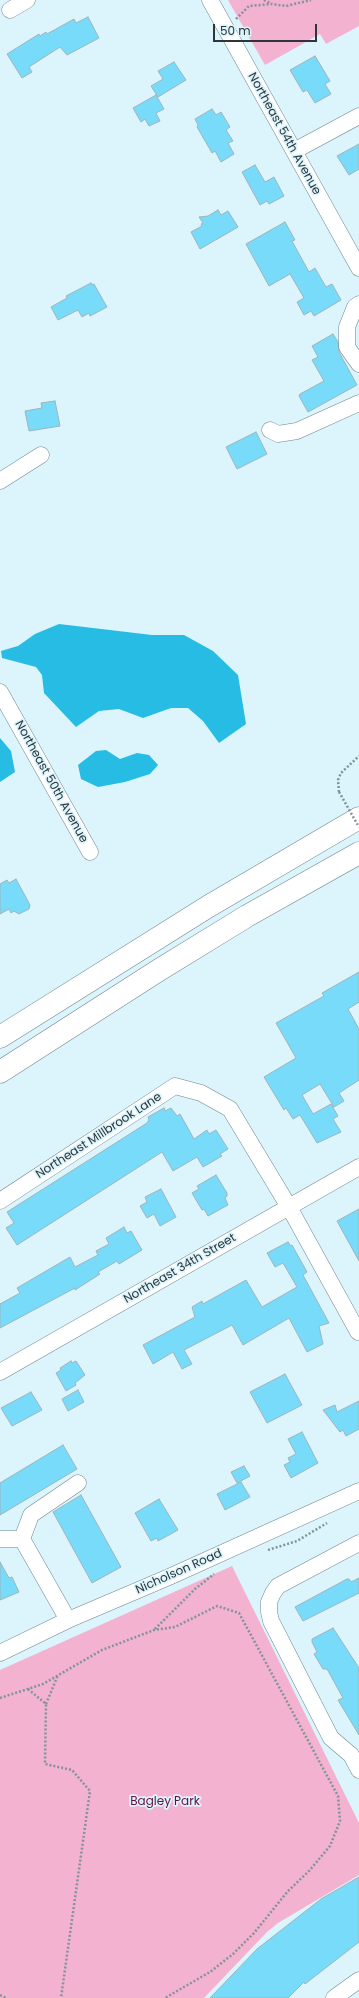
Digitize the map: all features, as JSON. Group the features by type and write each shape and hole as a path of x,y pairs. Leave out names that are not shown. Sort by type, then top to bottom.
{"highway":[{"path":"0,1037 210,906 359,818"},
{"path":"0,1072 247,916 359,853"}],"street":[{"path":"10,10 27,0"},
{"name":"Northeast 54th Avenue","path":"210,0 359,268"},
{"path":"294,151 359,116"},
{"path":"359,304 356,307 347,327 347,347 359,364"},
{"path":"270,430 278,434 297,431 359,403"},
{"path":"0,481 41,455"},
{"name":"Northeast 50th Avenue","path":"0,692 90,852"},
{"name":"Northeast Millbrook Lane","path":"0,1201 175,1086 201,1093 230,1109 289,1207"},
{"name":"Northeast 34th Street","path":"0,1372 359,1167"},
{"path":"289,1207 358,1332"},
{"path":"22,1539 31,1515 78,1483"},
{"name":"Nicholson Road","path":"0,1653 68,1620 169,1577 359,1491"},
{"path":"0,1539 22,1539"},
{"path":"22,1539 68,1620"},
{"path":"359,1543 278,1586 269,1602 269,1612 271,1621 332,1738 351,1755 359,1770"},
{"path":"334,1998 359,1980"}],"path":[{"path":"264,0 272,4"},
{"path":"227,31 243,10 249,6 272,4 286,6 311,0"},
{"path":"359,756 341,773 338,780 339,792 359,827"},
{"path":"265,1551 297,1541 320,1528 330,1520"},
{"path":"154,1630 195,1589 219,1570"},
{"path":"0,1698 28,1689 58,1675 102,1650 154,1630 175,1628 217,1606 240,1613 338,1796 340,1820 330,1846 288,1891 254,1933 233,1954 210,1972 165,1998"},
{"path":"58,1675 46,1704 45,1764 72,1770 90,1791 61,1998"},
{"path":"28,1689 46,1704"},
{"path":"0,1996 6,1998"}],"green space":[{"path":"228,0 359,0 359,26 326,44 320,34 265,65"},
{"name":"Bagley Park","path":"232,1566 359,1823 359,1875 278,1923 267,1932 204,1998 0,1998 0,1670"}],"water":[{"path":"59,624 152,635 184,635 213,651 238,675 246,724 219,743 203,721 188,708 171,708 143,718 119,709 99,711 76,727 44,693 42,675 36,667 2,658 1,651 18,646 35,634"},
{"path":"0,738 11,751 15,772 0,782"},
{"path":"106,750 120,759 137,753 149,755 158,765 150,774 125,782 98,787 81,779 78,765 96,751"}],"building":[{"path":"88,17 99,38 67,55 60,47 29,67 32,72 22,78 7,54 39,34 40,36 46,32 47,34 74,19 76,23"},
{"path":"315,56 330,81 325,84 331,94 315,103 307,90 303,92 290,70"},
{"path":"174,62 186,80 158,97 151,86 163,79 158,71"},
{"path":"156,95 164,109 156,113 160,121 149,126 145,119 141,122 133,108"},
{"path":"212,109 216,115 221,112 230,127 226,130 233,141 228,143 234,154 221,162 215,151 212,153 197,127 198,125 195,119"},
{"path":"359,144 359,169 349,175 337,156"},
{"path":"255,165 265,182 274,177 284,196 269,204 267,201 260,205 242,172"},
{"path":"218,210 221,215 228,211 238,227 200,249 191,232 202,226 201,224 203,223 199,217 208,216"},
{"path":"285,222 295,240 292,241 309,272 315,268 326,287 332,284 341,300 314,316 311,311 304,315 297,302 304,298 290,274 269,286 246,244"},
{"path":"91,283 92,285 94,284 107,307 90,316 89,313 82,317 78,310 58,320 51,307 67,298 66,296"},
{"path":"333,334 338,342 339,352 357,385 308,412 299,396 300,394 324,381 312,360 318,357 312,346"},
{"path":"55,401 60,426 29,431 25,411 42,408 41,403"},
{"path":"256,432 267,454 237,469 226,447"},
{"path":"16,879 30,905 29,909 19,914 14,911 11,913 9,909 0,914 0,884 7,880 9,883"},
{"path":"359,972 359,1002 348,1009 359,1029 359,1080 339,1093 344,1101 334,1107 320,1084 302,1095 313,1114 331,1104 338,1116 333,1119 341,1132 317,1143 300,1115 293,1119 286,1108 284,1110 264,1077 296,1058 276,1023 324,996 322,993"},
{"path":"164,1108 165,1111 171,1108 177,1116 180,1114 194,1139 207,1130 209,1134 216,1130 228,1149 220,1154 222,1156 203,1167 197,1157 173,1171 162,1152 17,1245 6,1228 14,1223 7,1212 147,1123 149,1120 148,1117"},
{"path":"216,1175 227,1193 225,1198 228,1205 208,1216 204,1209 202,1210 192,1193 199,1189 197,1186"},
{"path":"161,1189 176,1217 160,1226 154,1214 147,1218 140,1206 147,1202 145,1197"},
{"path":"359,1209 359,1261 337,1221"},
{"path":"124,1227 127,1233 131,1231 142,1250 119,1264 117,1261 98,1272 100,1274 75,1290 75,1288 0,1328 0,1304 20,1293 17,1288 70,1257 75,1267 98,1255 96,1251 109,1244 106,1238"},
{"path":"288,1242 291,1246 292,1245 307,1272 303,1275 329,1323 319,1326 323,1344 307,1352 289,1318 243,1345 232,1325 184,1350 192,1364 182,1369 173,1352 153,1364 143,1345 195,1317 192,1307 202,1301 203,1304 246,1280 262,1307 297,1287 283,1263 275,1267 267,1253"},
{"path":"71,1361 72,1363 76,1361 85,1375 75,1383 76,1385 66,1391 56,1373 61,1370 60,1368"},
{"path":"285,1374 302,1405 267,1423 250,1392"},
{"path":"78,1390 84,1402 68,1411 62,1399"},
{"path":"31,1392 42,1410 12,1426 1,1408"},
{"path":"359,1401 359,1429 346,1436 343,1430 340,1432 323,1410 335,1405 337,1412"},
{"path":"302,1432 318,1463 291,1478 284,1465 290,1462 288,1458 296,1454 288,1439"},
{"path":"63,1445 77,1469 0,1515 0,1483"},
{"path":"244,1466 250,1476 237,1483 231,1472"},
{"path":"241,1482 250,1497 225,1510 217,1494"},
{"path":"81,1495 121,1567 92,1583 53,1512"},
{"path":"159,1499 178,1530 158,1541 157,1538 151,1541 135,1513"},
{"path":"0,1562 9,1578 12,1577 19,1592 0,1600"},
{"path":"359,1578 359,1593 303,1621 295,1607 347,1579 351,1582"},
{"path":"333,1628 359,1668 359,1735 338,1700 343,1698 327,1669 323,1669 314,1654 317,1652 312,1639"},
{"path":"359,1877 359,1942 305,1984 304,1982 288,1998 210,1998 257,1949 321,1899"}]}
